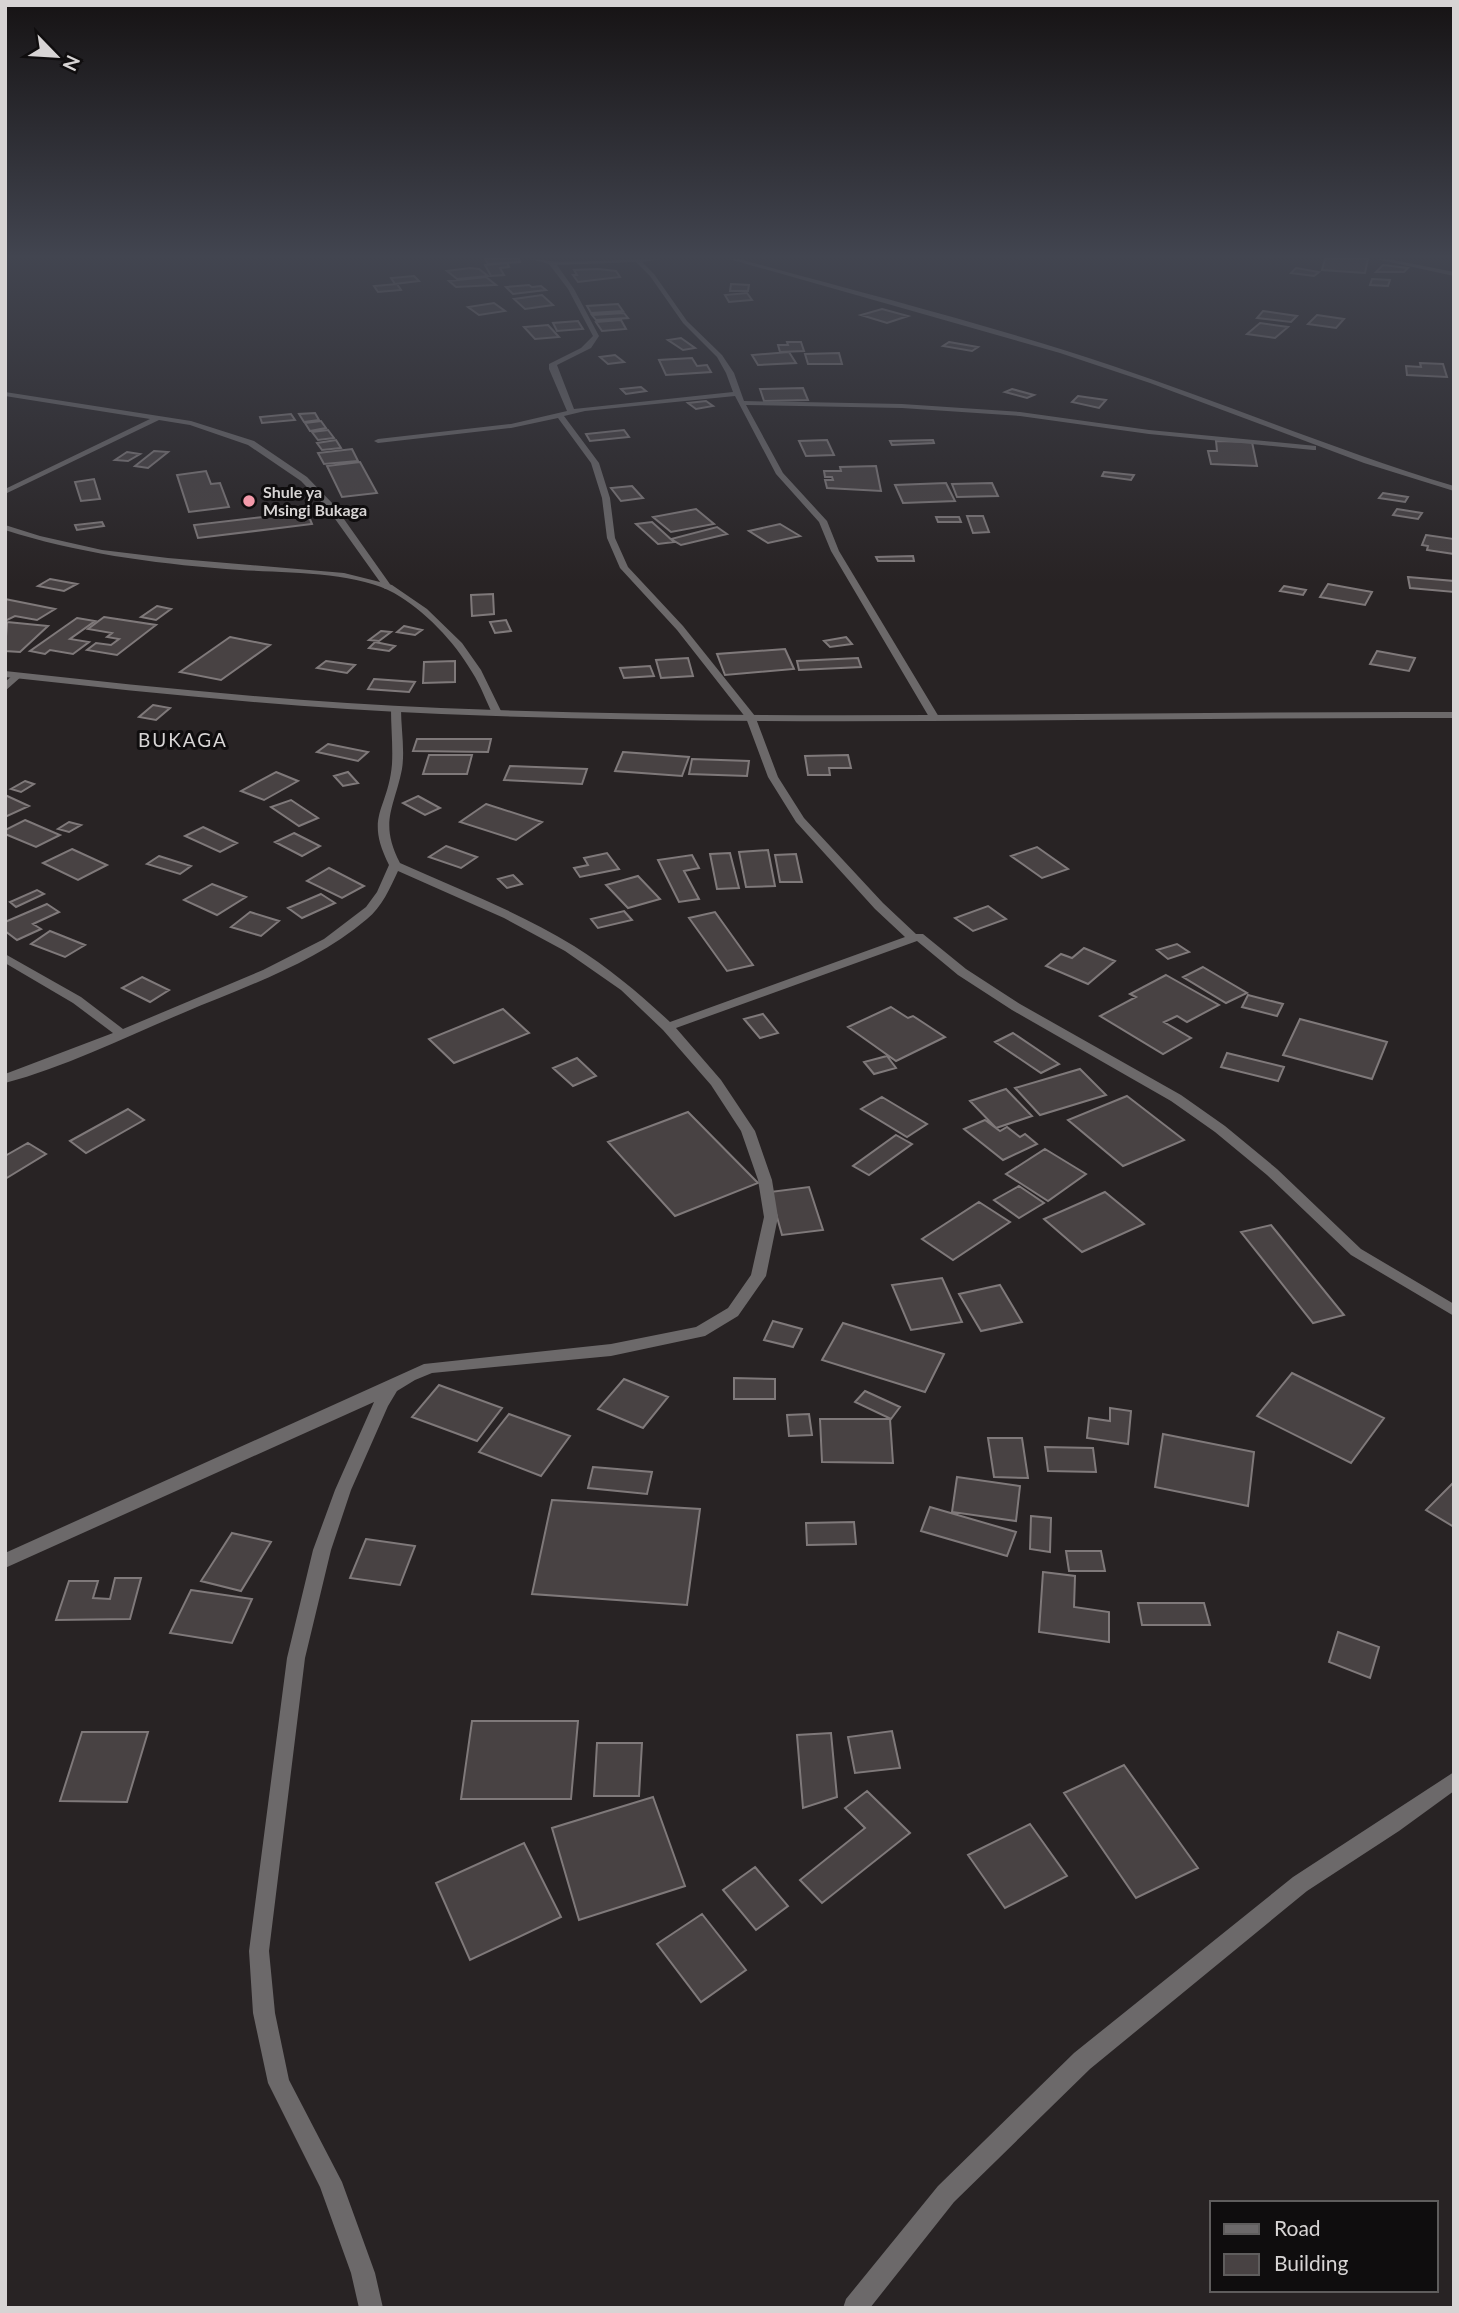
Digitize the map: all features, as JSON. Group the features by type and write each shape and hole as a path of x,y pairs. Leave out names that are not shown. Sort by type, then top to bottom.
{"street":[{"path":"553,367 571,411"},
{"path":"726,367 739,398 780,474 822,521 835,551 934,717"},
{"path":"1110,367 1339,451 1454,489"},
{"path":"5,394 160,418 225,433 251,443 304,479 331,507 388,587"},
{"path":"377,441 488,429 533,422 571,411 739,398 1030,415 1128,429 1339,451"},
{"path":"559,414 595,463 606,498 611,538 624,568 680,628 751,718 772,777 800,820 879,906 913,938"},
{"path":"5,492 160,418"},
{"path":"5,527 59,544 125,556 326,575 388,587 407,598 447,630 469,656 485,681 497,713"},
{"path":"5,674 233,697 396,709 497,713 751,718 1454,715"},
{"path":"5,688 17,676"},
{"path":"5,1561 430,1368 611,1350 700,1332 733,1312 758,1276 771,1217 765,1180 748,1131 716,1083 668,1027 625,987 569,948 508,915 395,865 385,845 382,823 397,766 396,709"},
{"path":"5,1079 61,1060 270,971 334,940 367,913 384,891 395,865"},
{"path":"668,1027 919,937 962,972 1016,1007 1177,1098 1272,1172 1356,1252 1454,1311"},
{"path":"5,958 78,1000 122,1034"},
{"path":"372,2308 363,2273 330,2182 279,2083 264,2012 259,1951 296,1658 302,1631 322,1550 343,1490 391,1387"},
{"path":"855,2308 946,2194 1082,2061 1300,1884 1392,1825 1454,1780"}],"building":[{"path":"662,367 708,367 711,372 666,375"},
{"path":"1406,367 1444,367 1447,377 1407,375"},
{"path":"641,387 646,391 626,394 621,389"},
{"path":"803,388 808,400 764,401 760,389"},
{"path":"1012,389 1034,395 1027,398 1005,392"},
{"path":"1078,396 1106,400 1099,408 1072,402"},
{"path":"706,401 713,406 696,409 688,403"},
{"path":"315,413 319,420 304,422 299,414"},
{"path":"291,414 295,420 262,423 260,417"},
{"path":"321,421 326,428 310,431 305,423"},
{"path":"328,430 334,438 318,440 312,432"},
{"path":"624,430 629,437 590,441 586,434"},
{"path":"336,440 341,448 322,450 317,443"},
{"path":"827,440 834,455 806,456 799,441"},
{"path":"933,440 934,443 892,445 890,441"},
{"path":"1216,441 1252,442 1257,466 1211,464 1208,451 1217,451"},
{"path":"352,449 358,461 324,464 318,453"},
{"path":"154,451 168,452 148,468 135,466"},
{"path":"127,452 140,454 128,461 115,460"},
{"path":"360,462 377,493 342,497 327,466"},
{"path":"876,466 881,491 827,488 825,480 833,480 832,477 825,477 824,471 841,471 840,467"},
{"path":"206,471 211,484 220,483 229,507 189,512 177,475"},
{"path":"1104,472 1134,475 1131,480 1102,476"},
{"path":"94,479 100,499 81,501 75,482"},
{"path":"946,483 955,501 903,503 895,485"},
{"path":"992,483 998,496 957,497 952,484"},
{"path":"632,486 643,498 621,501 611,488"},
{"path":"1383,493 1408,497 1405,502 1379,498"},
{"path":"696,509 714,524 671,532 653,517"},
{"path":"1397,509 1422,513 1418,519 1393,515"},
{"path":"307,512 312,524 198,538 194,525"},
{"path":"967,516 983,516 989,532 973,533"},
{"path":"936,517 959,517 961,522 938,522"},
{"path":"102,522 104,526 77,530 75,525"},
{"path":"652,522 674,542 658,544 636,524"},
{"path":"780,524 800,536 768,543 749,531"},
{"path":"717,527 727,534 681,545 671,539"},
{"path":"1426,535 1454,539 1454,554 1427,550 1428,546 1422,545"},
{"path":"913,556 914,561 878,561 876,557"},
{"path":"1408,577 1454,581 1454,592 1410,588"},
{"path":"50,579 77,584 64,591 38,586"},
{"path":"1328,584 1372,592 1365,605 1320,597"},
{"path":"1284,586 1306,590 1303,595 1280,591"},
{"path":"493,594 494,614 472,616 471,595"},
{"path":"5,599 55,609 37,620 15,616 5,621"},
{"path":"157,606 171,609 156,620 141,617"},
{"path":"104,617 156,625 117,655 87,650 96,643 111,645 119,639 107,637 112,633 88,629"},
{"path":"77,618 95,621 70,639 89,642 73,654 50,650 45,654 30,651"},
{"path":"506,620 511,631 495,633 490,622"},
{"path":"7,622 48,626 20,652 5,651"},
{"path":"404,626 422,630 415,635 397,632"},
{"path":"381,631 391,632 379,641 369,640"},
{"path":"230,637 270,645 221,680 180,672"},
{"path":"846,637 852,644 830,647 824,641"},
{"path":"375,642 395,646 389,651 369,648"},
{"path":"785,649 794,669 725,675 717,654"},
{"path":"1377,651 1415,658 1409,671 1370,664"},
{"path":"688,658 693,676 661,678 656,660"},
{"path":"858,658 861,667 799,670 797,661"},
{"path":"326,661 355,665 347,673 317,668"},
{"path":"455,661 455,682 423,683 424,662"},
{"path":"650,666 654,676 624,678 620,668"},
{"path":"374,679 415,682 409,692 368,689"},
{"path":"153,705 170,708 156,720 139,717"},
{"path":"417,739 491,739 488,752 413,751"},
{"path":"328,744 368,752 358,761 317,752"},
{"path":"623,752 689,757 682,776 615,771"},
{"path":"429,755 472,755 467,774 423,774"},
{"path":"848,755 851,768 829,768 830,775 808,775 805,756"},
{"path":"692,759 749,761 747,776 689,774"},
{"path":"510,766 587,769 582,784 504,780"},
{"path":"276,772 298,781 264,800 241,791"},
{"path":"348,772 358,783 343,786 334,776"},
{"path":"25,781 34,784 21,792 11,789"},
{"path":"5,795 29,806 5,817"},
{"path":"418,796 440,808 425,815 403,803"},
{"path":"291,800 318,818 299,826 271,807"},
{"path":"486,804 542,822 516,840 460,822"},
{"path":"25,820 60,835 36,847 5,834 5,830"},
{"path":"69,822 81,825 69,832 58,829"},
{"path":"203,827 237,843 220,852 185,836"},
{"path":"294,833 320,846 302,856 275,842"},
{"path":"446,846 477,857 461,868 429,857"},
{"path":"1037,847 1068,869 1042,878 1011,856"},
{"path":"72,849 107,865 78,880 43,863"},
{"path":"768,850 775,886 746,887 739,852"},
{"path":"607,853 619,869 580,877 574,868 588,865 584,858"},
{"path":"730,853 739,888 717,889 710,854"},
{"path":"796,854 802,882 780,882 775,855"},
{"path":"692,855 699,868 684,871 699,899 679,902 658,860"},
{"path":"159,856 191,866 180,874 147,864"},
{"path":"329,868 364,886 342,898 307,881"},
{"path":"513,875 522,884 507,888 498,879"},
{"path":"638,876 660,899 628,908 606,885"},
{"path":"212,884 246,897 217,915 184,900"},
{"path":"37,890 44,894 16,907 10,902"},
{"path":"321,894 335,903 302,918 288,908"},
{"path":"47,904 59,912 33,924 41,929 17,940 5,931 5,922"},
{"path":"988,906 1006,919 973,931 955,918"},
{"path":"624,911 632,920 598,928 591,919"},
{"path":"250,912 279,921 261,936 231,927"},
{"path":"715,912 753,965 727,971 689,918"},
{"path":"50,931 85,945 65,957 31,944"},
{"path":"1177,944 1189,952 1168,959 1157,950"},
{"path":"1084,948 1115,961 1088,984 1046,966 1061,954 1072,958"},
{"path":"1203,967 1247,993 1226,1003 1183,977"},
{"path":"1166,975 1219,1005 1187,1022 1177,1016 1164,1022 1191,1038 1163,1054 1100,1016 1136,997 1130,994"},
{"path":"142,977 169,990 150,1002 122,988"},
{"path":"1248,995 1283,1004 1277,1016 1242,1007"},
{"path":"891,1007 908,1018 913,1016 945,1037 896,1061 848,1027"},
{"path":"503,1009 529,1033 454,1063 429,1039"},
{"path":"763,1014 778,1033 760,1038 744,1019"},
{"path":"1300,1019 1387,1042 1372,1079 1283,1055"},
{"path":"1013,1033 1059,1064 1041,1073 995,1042"},
{"path":"1227,1053 1284,1067 1278,1081 1221,1067"},
{"path":"887,1056 896,1068 874,1074 864,1062"},
{"path":"577,1058 596,1076 573,1086 553,1068"},
{"path":"1080,1069 1106,1095 1040,1115 1015,1088"},
{"path":"1006,1089 1032,1116 996,1128 970,1101"},
{"path":"1127,1096 1184,1140 1123,1166 1068,1120"},
{"path":"882,1097 927,1124 907,1137 861,1109"},
{"path":"128,1109 144,1120 86,1153 70,1141"},
{"path":"688,1112 758,1183 675,1216 608,1142"},
{"path":"985,1120 1000,1131 1007,1127 1020,1137 1025,1134 1037,1144 1003,1160 964,1129"},
{"path":"896,1135 912,1144 869,1175 853,1166"},
{"path":"28,1143 46,1154 5,1179 5,1156"},
{"path":"1045,1149 1086,1174 1048,1201 1006,1174"},
{"path":"1019,1186 1044,1203 1019,1218 994,1200"},
{"path":"809,1187 823,1230 782,1235 770,1192"},
{"path":"1105,1192 1144,1224 1082,1252 1044,1219"},
{"path":"979,1202 1010,1222 953,1260 922,1239"},
{"path":"1271,1225 1344,1315 1313,1323 1241,1232"},
{"path":"942,1278 962,1322 911,1330 892,1285"},
{"path":"1000,1285 1022,1322 981,1331 959,1294"},
{"path":"773,1321 802,1329 793,1347 764,1340"},
{"path":"843,1323 944,1354 925,1392 822,1360"},
{"path":"1292,1373 1384,1418 1351,1463 1257,1416"},
{"path":"734,1378 775,1379 775,1399 734,1399"},
{"path":"624,1379 668,1397 643,1428 598,1409"},
{"path":"439,1385 502,1408 477,1441 412,1417"},
{"path":"865,1391 900,1407 891,1419 855,1402"},
{"path":"1110,1408 1131,1411 1128,1444 1087,1438 1089,1418 1110,1421"},
{"path":"509,1414 570,1436 541,1476 479,1452"},
{"path":"809,1414 812,1435 789,1436 787,1415"},
{"path":"820,1419 890,1419 893,1463 822,1462"},
{"path":"1163,1434 1254,1452 1248,1506 1155,1487"},
{"path":"988,1438 1022,1438 1028,1478 994,1477"},
{"path":"1045,1447 1093,1448 1096,1472 1048,1471"},
{"path":"593,1467 652,1472 647,1494 588,1488"},
{"path":"957,1477 1020,1486 1016,1521 952,1512"},
{"path":"1454,1482 1454,1527 1426,1510"},
{"path":"552,1500 700,1509 687,1605 532,1594"},
{"path":"930,1507 1016,1532 1007,1556 921,1531"},
{"path":"1031,1516 1051,1518 1050,1552 1030,1549"},
{"path":"854,1522 856,1544 807,1545 806,1523"},
{"path":"232,1533 271,1542 241,1591 201,1581"},
{"path":"366,1539 415,1546 400,1585 350,1578"},
{"path":"1066,1551 1101,1551 1105,1571 1069,1571"},
{"path":"1043,1572 1075,1576 1074,1607 1109,1612 1109,1642 1039,1632"},
{"path":"115,1578 141,1578 130,1619 56,1620 69,1581 98,1581 93,1598 110,1599"},
{"path":"191,1590 252,1599 232,1643 170,1633"},
{"path":"1138,1603 1204,1603 1210,1625 1142,1625"},
{"path":"1338,1632 1379,1647 1370,1678 1329,1662"},
{"path":"472,1721 578,1721 571,1799 461,1799"},
{"path":"892,1731 900,1768 855,1773 848,1737"},
{"path":"82,1732 148,1732 127,1802 60,1801"},
{"path":"831,1733 837,1797 803,1808 797,1735"},
{"path":"597,1743 642,1743 639,1796 594,1796"},
{"path":"1124,1765 1198,1868 1136,1898 1064,1793"},
{"path":"867,1791 910,1833 822,1903 800,1880 865,1828 845,1808"},
{"path":"653,1797 685,1886 579,1920 552,1828"},
{"path":"1030,1824 1067,1876 1005,1908 968,1855"},
{"path":"524,1843 561,1917 470,1960 436,1883"},
{"path":"755,1867 788,1906 756,1930 723,1890"},
{"path":"702,1914 746,1970 701,2002 657,1944"}],"place":[{"name":"Shule ya Msingi Bukaga","path":"249,501"}],"district":[{"name":"BUKAGA","path":"183,740"}]}
